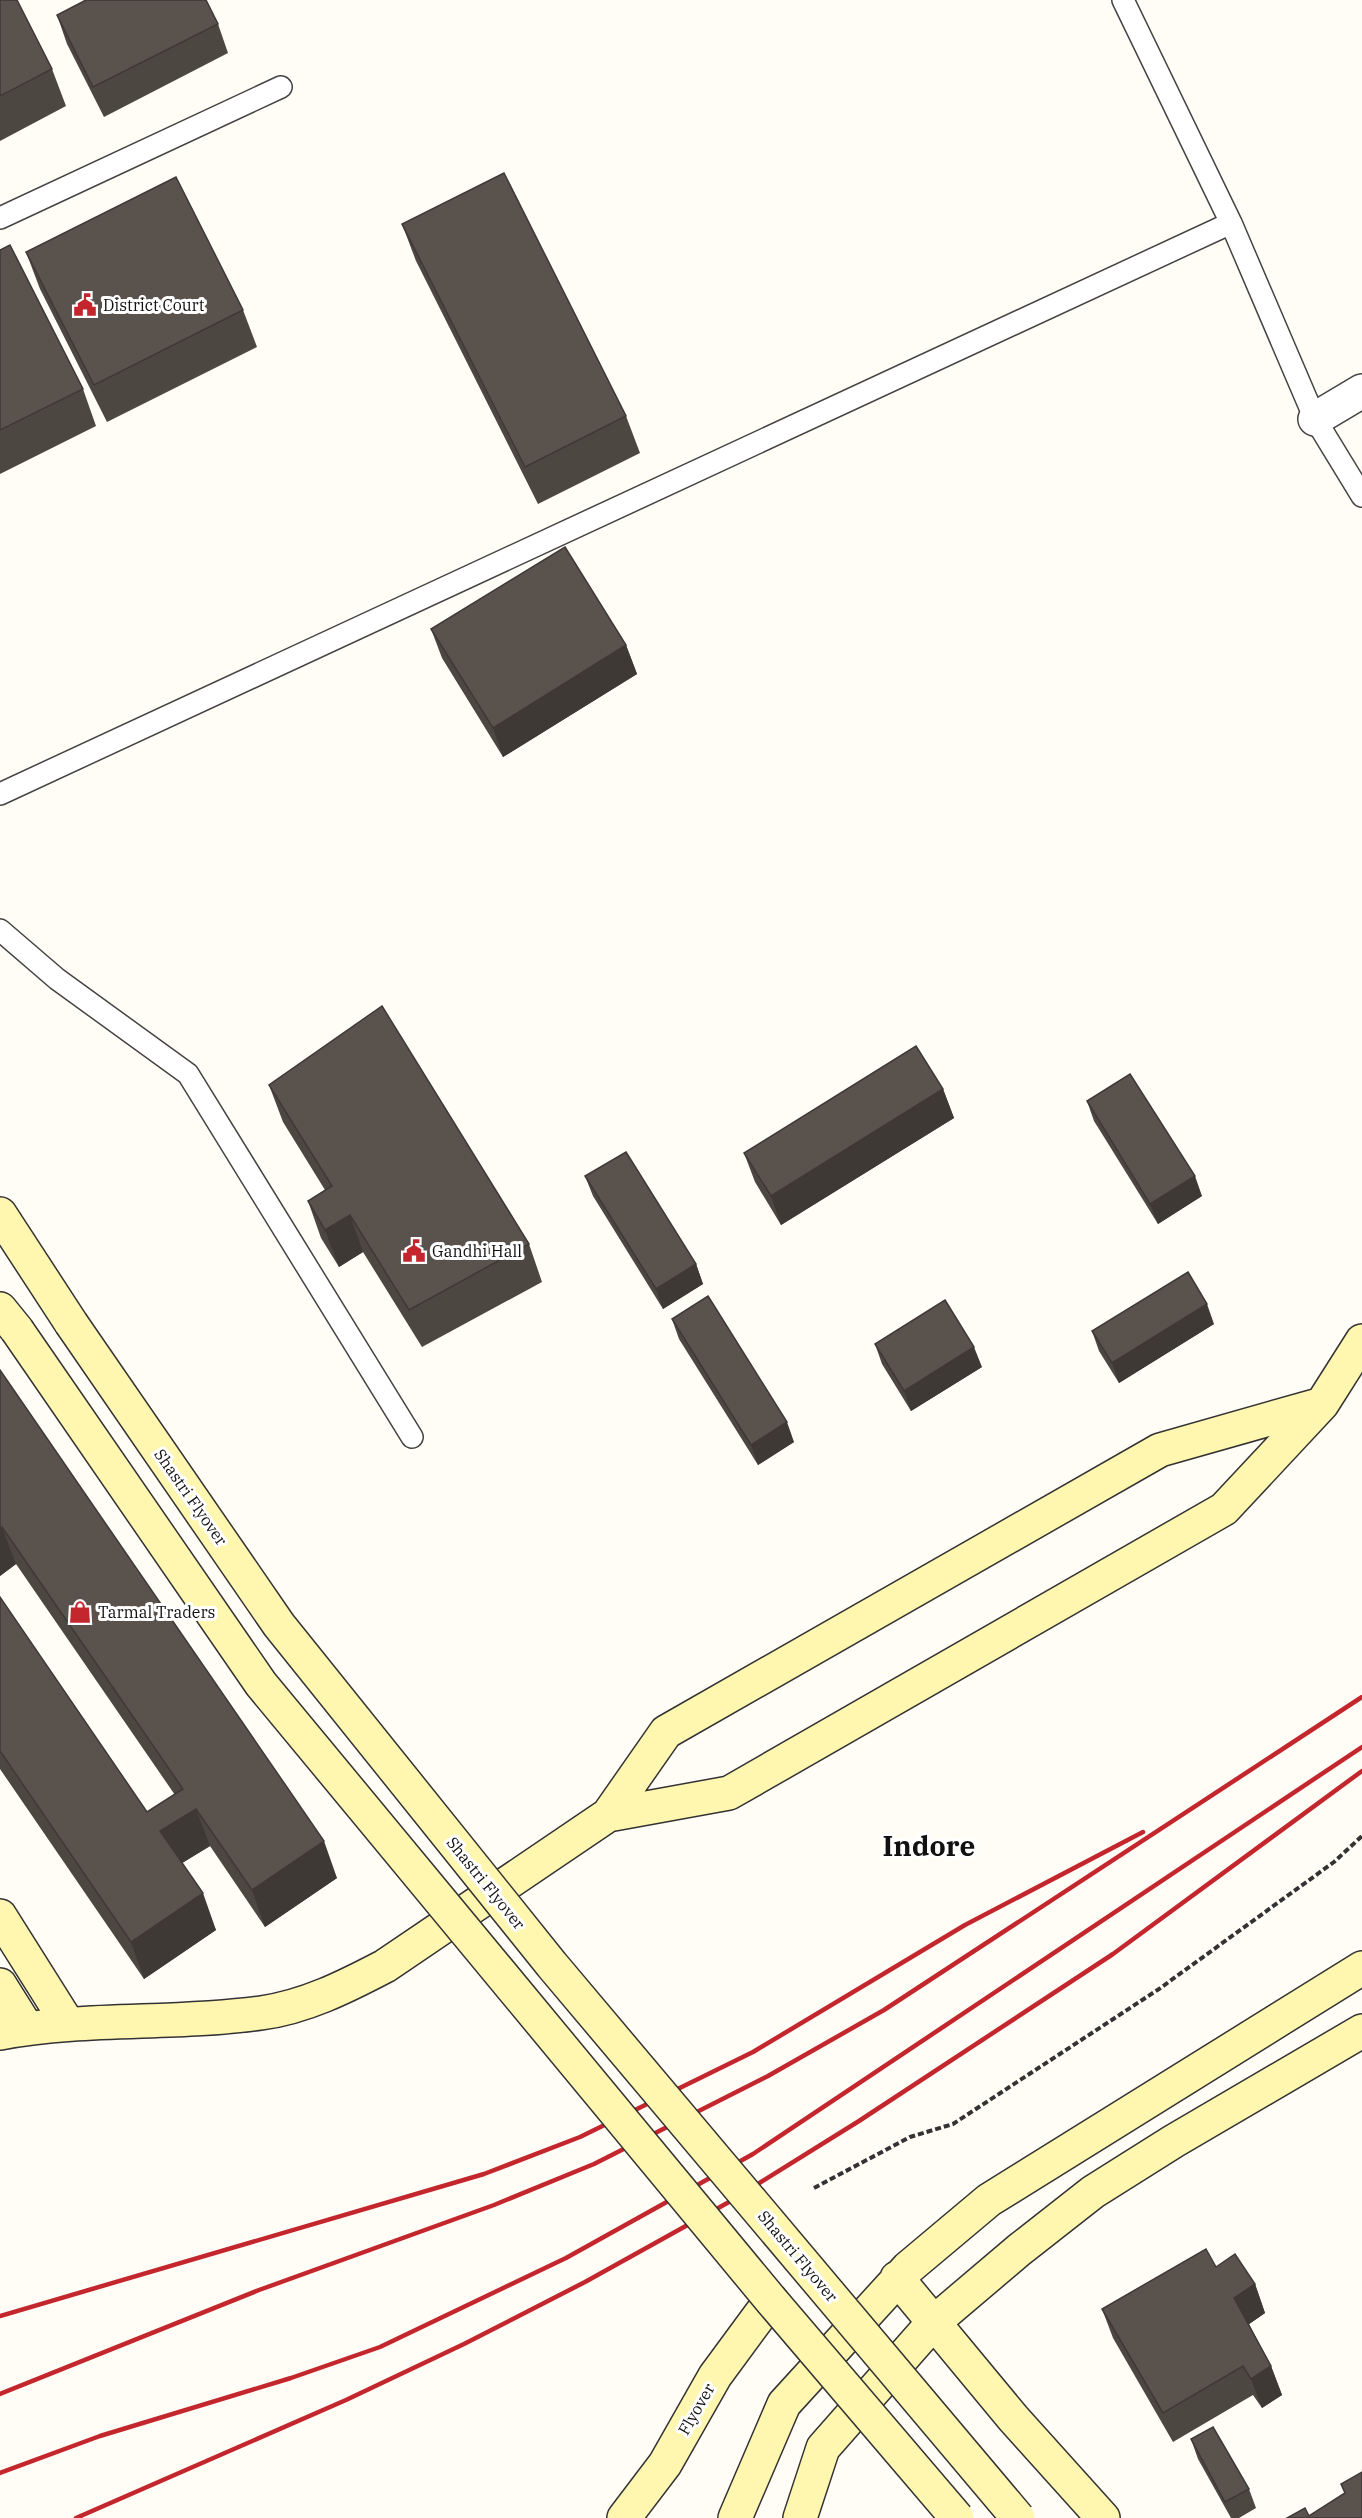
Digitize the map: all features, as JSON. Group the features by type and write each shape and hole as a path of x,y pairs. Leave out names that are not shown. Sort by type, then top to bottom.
{"street":[{"path":"1315,419 1362,391"},
{"name":"Shastri Flyover","path":"0,1214 71,1323 279,1625 552,1965 1018,2518"},
{"path":"9,1320 261,1684 771,2300 957,2518"},
{"path":"608,1815 729,1793 1224,1509 1322,1404 1362,1341"},
{"path":"0,1985 14,2030 68,2024 262,2013 315,2000 384,1966 608,1815 666,1732 1160,1450 1322,1404"},
{"path":"0,1916 68,2024"},
{"path":"735,2518 784,2404 897,2278 988,2200 1362,1968"},
{"path":"800,2518 823,2448 933,2323 1019,2250 1093,2192 1174,2141 1362,2031"},
{"path":"1130,2112 1174,2141"},
{"path":"897,2278 1013,2418 1103,2518"},
{"name":"Flyover","path":"624,2518 665,2464 715,2376 771,2300"}],"lane":[{"path":"1123,0 1231,223 1315,419 1362,496"},
{"path":"0,218 281,87"},
{"path":"0,794 1231,223"},
{"path":"0,930 57,979 188,1074 412,1437"}],"path":[{"path":"813,2188 910,2137 953,2124 1159,1989 1334,1862 1362,1836"}],"building":[{"path":"0,0 17,0 52,69 0,96"},
{"path":"86,0 206,0 218,24 93,87 57,15"},
{"path":"504,173 626,416 525,467 402,224"},
{"path":"176,177 243,310 94,385 26,252"},
{"path":"10,245 83,389 0,430 0,250"},
{"path":"565,547 626,645 493,728 431,629"},
{"name":"Gandhi Hall","path":"382,1006 529,1244 409,1310 350,1215 325,1230 308,1201 332,1186 269,1085"},
{"path":"916,1046 943,1089 771,1196 744,1153"},
{"path":"1130,1074 1195,1176 1150,1204 1087,1101"},
{"path":"626,1152 696,1264 656,1289 585,1176"},
{"path":"1188,1272 1207,1304 1112,1363 1092,1331"},
{"path":"708,1296 787,1422 751,1445 672,1319"},
{"path":"945,1300 974,1347 904,1391 875,1344"},
{"name":"Tarmal Traders","path":"0,1370 324,1841 252,1890 196,1809 160,1831 203,1893 131,1942 0,1751 0,1597 147,1812 183,1789 2,1527 0,1528"},
{"path":"1206,2249 1216,2267 1235,2254 1255,2284 1234,2298 1271,2366 1251,2379 1243,2366 1163,2413 1102,2309"},
{"path":"1213,2427 1249,2489 1225,2502 1191,2439"},
{"path":"1362,2472 1362,2518 1287,2518 1305,2508 1309,2516 1345,2493 1341,2484"}],"railway":[{"path":"0,2394 259,2290 494,2205 594,2164 768,2076 884,2010 1362,1697"},
{"path":"0,2473 100,2436 291,2378 380,2347 566,2258 753,2154 1362,1747"},
{"path":"76,2518 346,2400 464,2344 585,2282 729,2202 859,2121 1113,1954 1362,1771"},
{"path":"0,2316 484,2174 580,2137 753,2052 965,1925 1143,1832"}],"place":[{"name":"District Court","path":"85,305"},
{"name":"Gandhi Hall","path":"414,1251"},
{"name":"Tarmal Traders","path":"80,1612"}],"district":[{"name":"Indore","path":"929,1845"}]}
